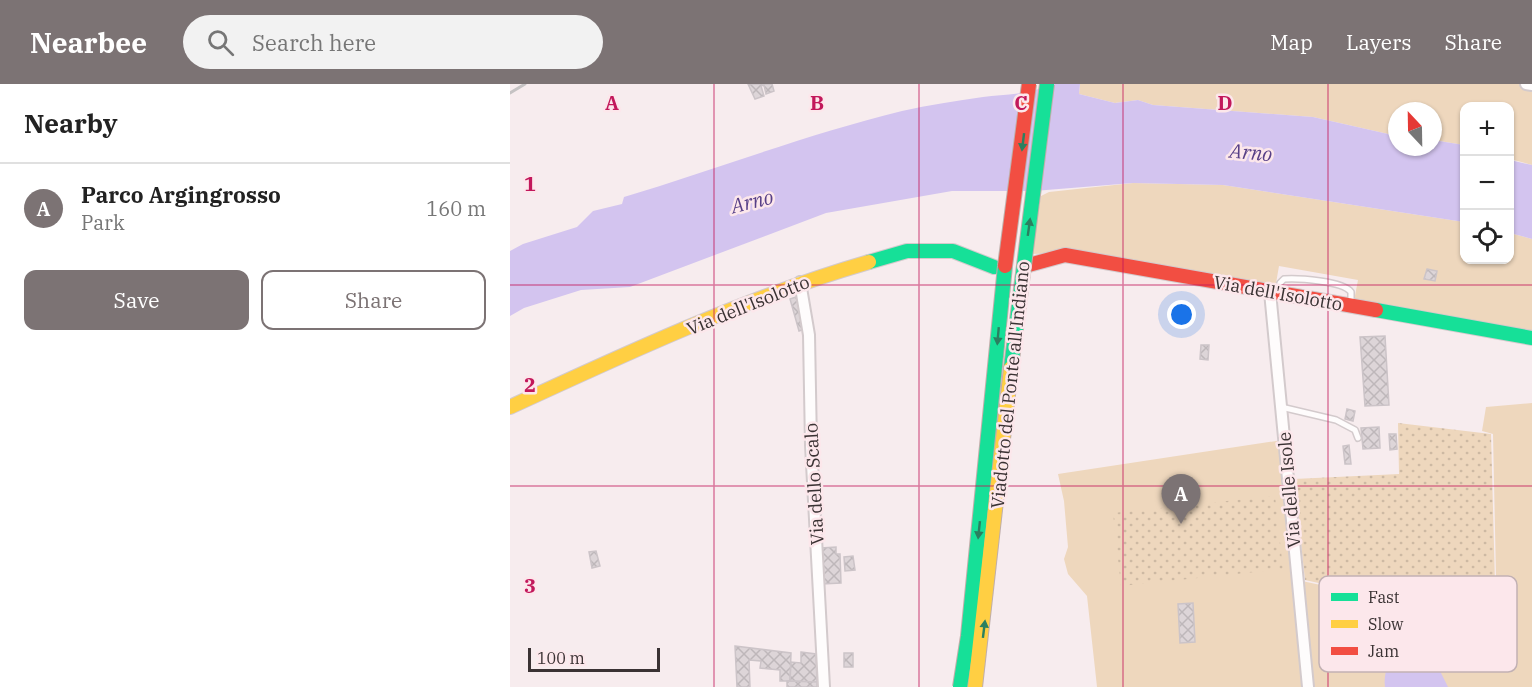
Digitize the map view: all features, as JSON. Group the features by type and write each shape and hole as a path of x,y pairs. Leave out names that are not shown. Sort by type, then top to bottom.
{"main road":[{"name":"Viadotto del Ponte all'Indiano","path":"960,687 969,624 1002,292 1029,84"},
{"name":"Viadotto del Ponte all'Indiano","path":"975,687 1024,255 1037,174 1047,84"},
{"name":"Via dell'Isolotto","path":"510,407 629,352 800,282 907,251 953,251 994,267"},
{"name":"Via dell'Isolotto","path":"1026,266 1050,257 1065,255 1532,338"}],"street":[{"path":"1526,84 1532,85"},
{"name":"Via dello Scalo","path":"800,282 809,335 811,445 824,687"},
{"name":"Via delle Isole","path":"1274,293 1281,407 1308,687"}],"lane":[{"path":"1281,407 1336,420 1355,430 1358,438"}],"shaded area":[{"path":"1080,84 1532,84 1532,165 1514,160 1514,102 1460,102 1460,144 1442,141 1442,102 1388,102 1388,134 1313,117 1153,105 1138,100 1115,103 1079,94"},
{"path":"1133,183 1223,185 1460,221 1460,264 1514,264 1514,234 1532,239 1532,332 1354,301 1358,280 1279,266 1275,289 1065,253 1031,254 1041,196 1049,192"},
{"path":"1532,403 1532,687 1097,687 1087,596 1068,574 1064,559 1068,547 1064,501 1058,474 1289,439 1302,581 1319,585 1319,672 1517,672 1517,576 1496,576 1493,434 1482,431 1486,407"},
{"path":"1398,423 1491,434 1495,576 1319,576 1319,583 1305,580 1294,479 1399,474"},
{"path":"1275,496 1283,569 1121,586 1113,513"}],"water":[{"name":"Arno","path":"1050,84 1080,84 1079,94 1115,103 1138,100 1153,105 1313,117 1388,134 1388,156 1442,156 1442,141 1460,144 1460,221 1223,185 1133,183 1034,191 952,191 826,213 630,287 581,290 524,308 510,316 510,251 523,244 577,227 593,211 622,204 624,197 867,120 932,105 1042,88"},
{"path":"1514,161 1532,165 1532,239 1514,234"},
{"path":"1386,672 1440,672 1448,687 1385,687"}],"building":[{"path":"748,84 772,84 774,91 766,94 764,85 761,86 764,96 755,99"},
{"path":"1427,269 1437,271 1435,281 1424,279"},
{"path":"796,297 805,329 799,331 790,299"},
{"path":"1385,336 1389,405 1365,406 1360,337"},
{"path":"1201,345 1209,345 1208,360 1200,359"},
{"path":"1347,409 1355,411 1353,421 1345,419"},
{"path":"1379,427 1380,448 1363,449 1361,428"},
{"path":"1389,434 1396,434 1397,449 1390,450"},
{"path":"1349,445 1351,464 1345,464 1343,446"},
{"path":"836,547 836,554 840,554 841,583 822,584 821,548"},
{"path":"596,551 600,566 592,568 589,552"},
{"path":"853,556 855,570 845,571 844,557"},
{"path":"1193,603 1195,642 1180,643 1178,604"},
{"path":"735,646 791,653 790,681 780,681 780,670 760,668 761,661 749,660 750,687 737,687"},
{"path":"801,652 816,654 817,682 790,681 791,662 801,663"},
{"path":"844,653 853,653 853,667 844,667"},
{"path":"787,681 817,682 817,687 787,687"}],"railway":[{"path":"510,93 525,84"}],"traffic: fast":[{"path":"1011,368 1047,84"},
{"path":"869,262 907,251 953,251 994,267"},
{"path":"960,687 968,636 1005,266"},
{"path":"1376,310 1532,338"}],"traffic: slow":[{"path":"510,407 732,309 869,262"},
{"path":"975,687 1011,368"}],"traffic: jam":[{"path":"1005,266 1029,84"},
{"path":"1025,266 1065,255 1376,310"}],"place":[{"name":"Parco Argingrosso","path":"1181,524"}]}
